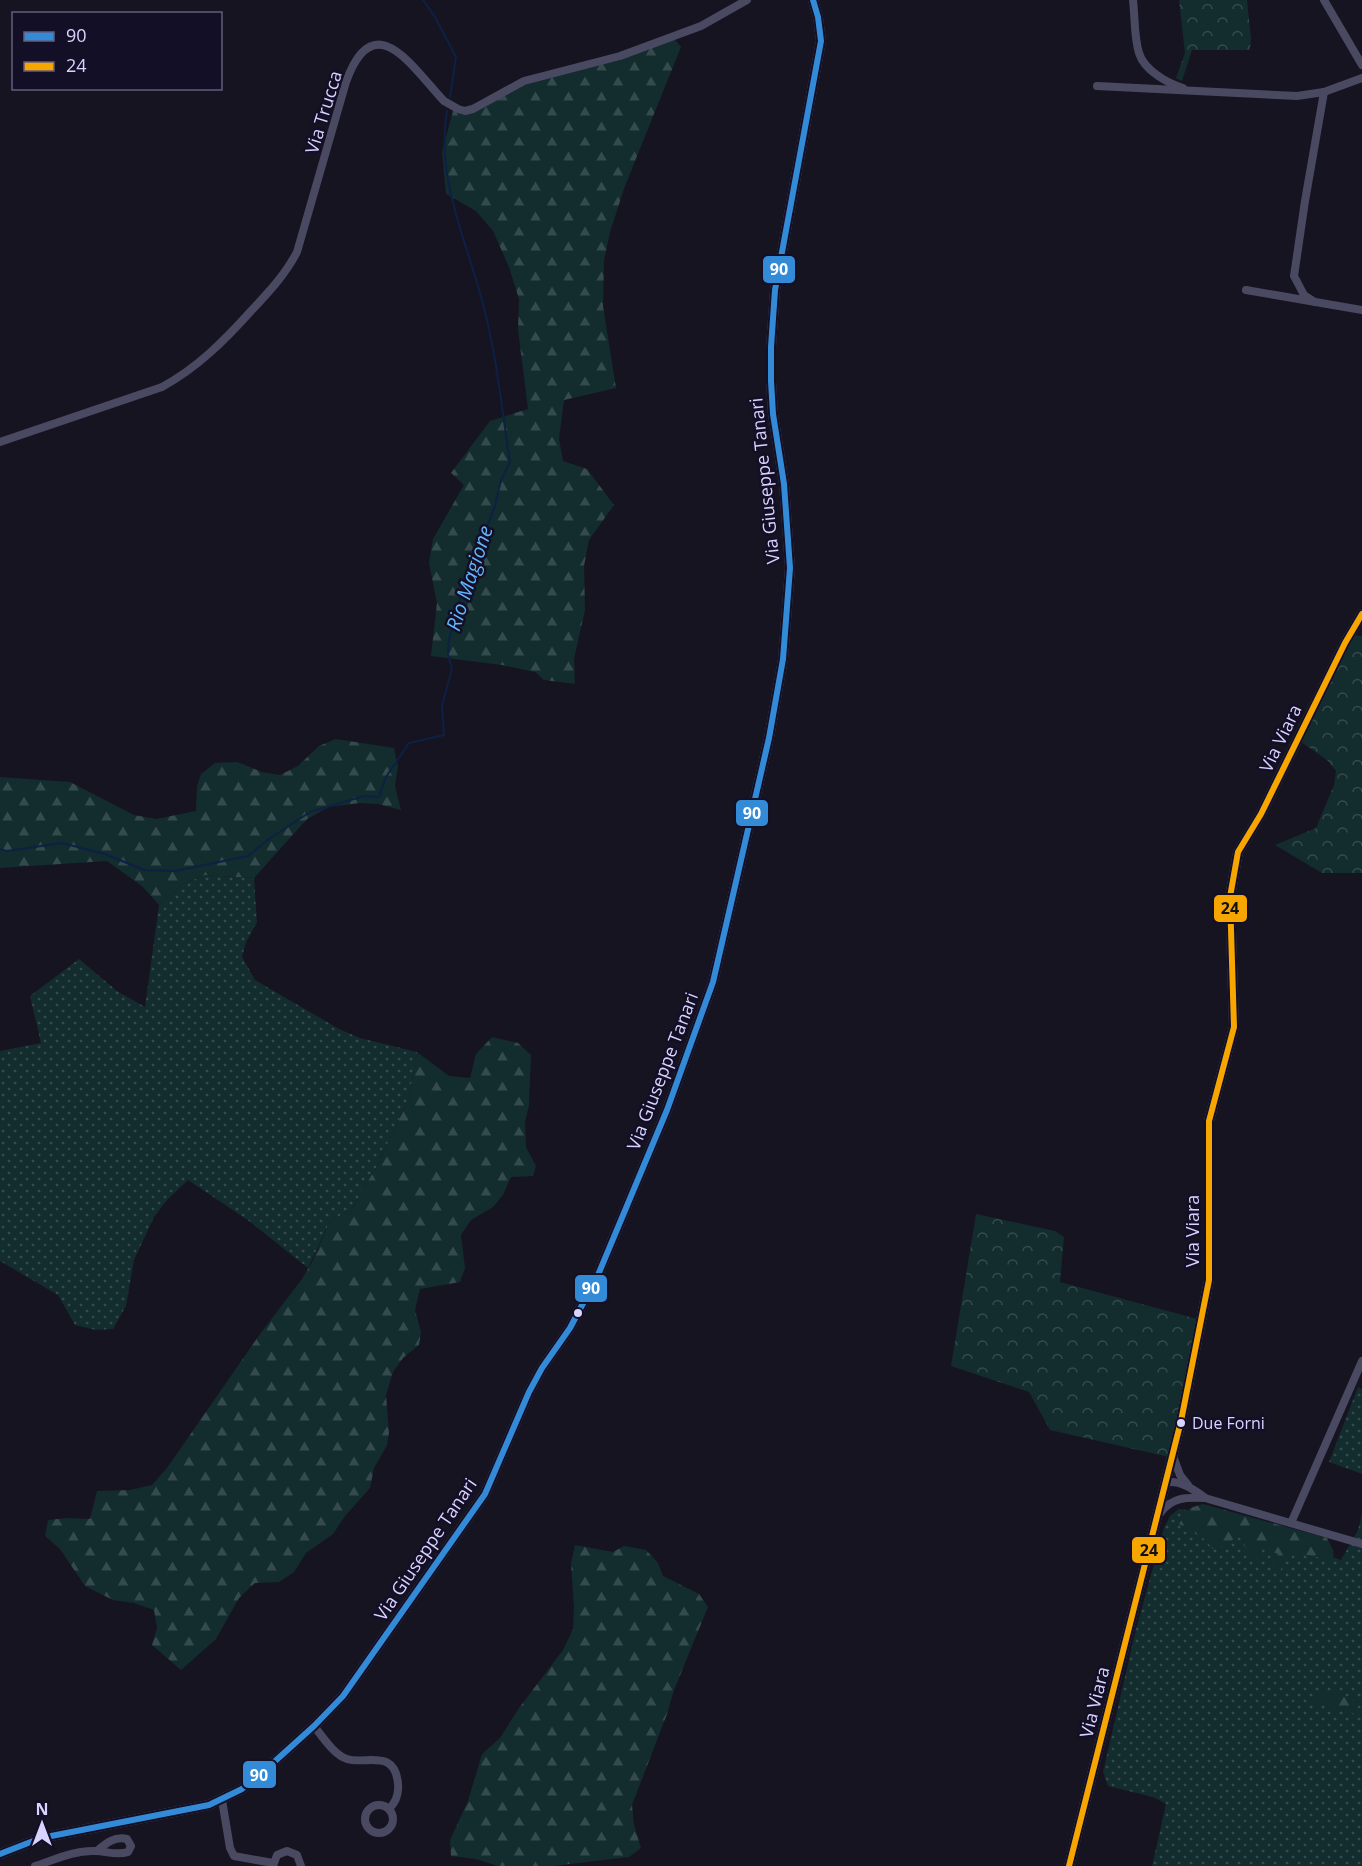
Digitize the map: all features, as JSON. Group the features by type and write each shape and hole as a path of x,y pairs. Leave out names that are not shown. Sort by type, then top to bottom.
{"street":[{"name":"Via Trucca","path":"0,442 162,387 187,372 224,340 287,269 297,252 346,82 357,58 365,49 376,44 392,47 444,101 454,108 465,111 483,104 524,81 620,56 701,26 747,0"},
{"name":"Via Giuseppe Tanari","path":"0,1854 41,1838 209,1805 222,1800 242,1789 314,1726 343,1696 485,1494 529,1392 542,1368 570,1328 598,1275 667,1110 713,982 769,738 783,659 790,568 784,483 773,414 771,347 775,290 821,41 813,0"},
{"path":"1133,0 1139,55 1158,76 1174,85 1196,91"},
{"path":"1324,0 1362,65"},
{"path":"1097,86 1281,96 1324,92 1362,78"},
{"path":"1315,302 1304,295 1294,276 1324,92"},
{"path":"1246,290 1362,310"},
{"name":"Via Viara","path":"1069,1866 1181,1421 1209,1280 1209,1121 1234,1027 1230,897 1238,852 1261,814 1345,643 1362,614"},
{"path":"1291,1523 1362,1361"},
{"path":"1173,1454 1180,1475 1189,1487"},
{"path":"1177,1499 1164,1486 1175,1482 1189,1487 1205,1498"},
{"path":"1156,1519 1166,1505 1177,1499 1205,1498 1362,1544"},
{"path":"314,1726 344,1758 384,1761 393,1768 399,1790 397,1799 389,1809"},
{"path":"222,1800 230,1848 234,1856 273,1865 277,1855 287,1851 298,1857 301,1866"},
{"path":"34,1866 65,1856 97,1851"}],"green space":[{"path":"1179,0 1247,0 1250,50 1192,50 1182,81 1176,78 1185,53"},
{"path":"672,36 681,47 625,186 610,232 604,261 603,306 616,388 564,400 559,439 563,461 587,469 614,505 589,540 584,566 585,610 574,659 575,684 544,680 535,672 502,665 431,656 437,603 429,563 433,539 464,485 451,473 490,421 528,409 518,330 519,299 509,267 493,231 476,211 446,194 442,152 453,111 476,103 526,76 603,60"},
{"path":"1344,634 1362,636 1362,873 1322,873 1275,845 1316,828 1334,785 1336,771 1327,760 1294,737"},
{"path":"336,739 394,748 398,766 395,786 401,810 378,804 359,803 329,807 307,819 254,878 205,875 183,884 159,905 142,886 107,861 0,868 0,777 70,782 134,815 156,819 196,811 197,786 201,774 215,763 237,762 262,772 280,775 298,766 319,746"},
{"path":"205,875 254,878 257,922 246,942 242,957 255,980 339,1029 360,1038 417,1052 409,1098 377,1166 351,1210 330,1221 308,1268 249,1221 188,1180 167,1200 154,1217 134,1260 126,1306 113,1329 96,1330 75,1325 58,1295 0,1261 0,1051 41,1043 30,996 79,959 117,991 145,1007 159,905 183,884"},
{"path":"492,1037 518,1043 531,1055 529,1105 525,1122 526,1147 536,1166 533,1176 511,1177 503,1195 493,1207 471,1220 461,1235 465,1268 460,1282 420,1289 415,1310 421,1332 419,1345 403,1358 393,1372 386,1395 389,1433 387,1445 374,1468 370,1488 345,1516 333,1534 306,1553 294,1572 279,1582 255,1583 239,1598 216,1639 181,1670 152,1645 157,1628 154,1610 134,1603 113,1600 85,1586 60,1549 45,1536 48,1520 90,1519 97,1491 130,1490 152,1485 167,1468 260,1334 302,1279 330,1221 351,1210 377,1166 409,1098 417,1052 449,1076 470,1078 476,1054"},
{"path":"976,1214 1055,1231 1064,1237 1060,1282 1205,1321 1169,1457 1050,1430 1029,1392 951,1366"},
{"path":"1358,1387 1362,1389 1362,1474 1329,1462"},
{"path":"1203,1504 1327,1538 1333,1550 1334,1561 1290,1551 1278,1575 1273,1565 1278,1554 1263,1548 1260,1560 1250,1555 1240,1536 1214,1550 1204,1539 1179,1524 1190,1508"},
{"path":"1179,1509 1201,1512 1341,1560 1358,1530 1362,1514 1362,1866 1152,1866 1166,1804 1153,1797 1108,1786 1103,1772 1136,1629 1164,1528 1170,1516"},
{"path":"575,1545 613,1552 624,1546 646,1550 658,1563 663,1576 699,1594 708,1607 674,1690 632,1805 634,1825 641,1848 629,1857 553,1866 498,1866 476,1859 451,1856 450,1840 468,1801 482,1754 500,1738 519,1708 563,1650 573,1629 571,1563"},
{"path":"1321,1693 1350,1698 1357,1703 1359,1715 1317,1704 1313,1698"}],"waterway":[{"name":"Rio Magione","path":"423,0 435,17 456,57 450,97"},
{"name":"Rio Magione","path":"0,849 7,851 62,843 105,854 144,870 175,871 248,856 310,812 364,796 379,797 386,777 409,743 444,735 442,705 452,669 448,655 449,640 465,579 495,506 501,480 510,462 489,327 449,187 444,137 447,111"}],"transit line":[{"name":"90","path":"0,1854 41,1838 209,1805 242,1789 314,1726 343,1696 485,1494 529,1392 542,1368 570,1328 598,1275 667,1110 713,982 769,738 783,659 790,568 784,484 773,414 771,347 775,290 821,41 813,0"},
{"name":"24","path":"1069,1866 1181,1421 1209,1280 1209,1121 1234,1027 1230,897 1238,852 1261,814 1345,643 1362,614"}],"place":[{"name":"Due Forni","path":"1181,1423"}]}
